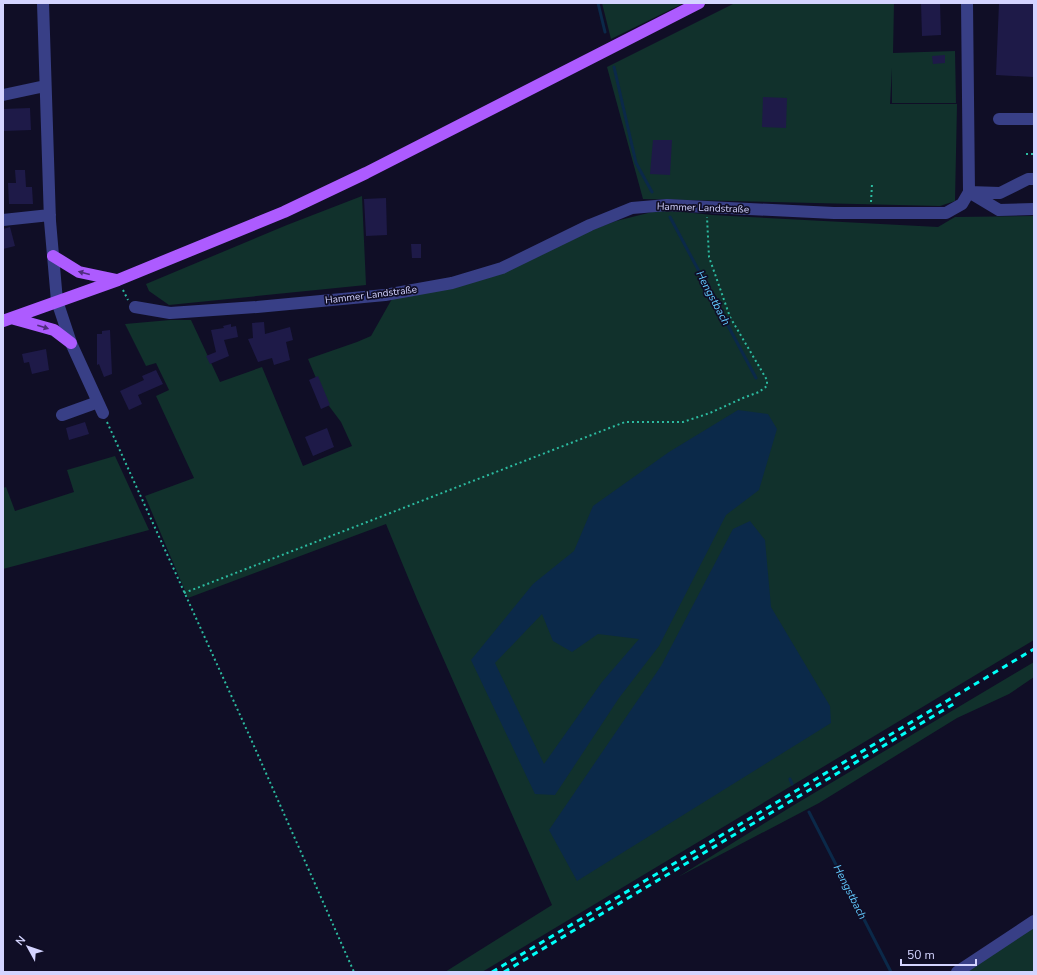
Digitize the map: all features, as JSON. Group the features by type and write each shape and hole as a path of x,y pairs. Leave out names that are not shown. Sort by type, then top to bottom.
{"main road":[{"path":"7,319 118,280 284,212 366,173 699,3"},
{"path":"53,256 79,272 118,280"},
{"path":"7,319 54,330 71,343"}],"street":[{"path":"43,3 50,215 57,301 71,343 100,407 62,415"},
{"path":"966,3 969,192"},
{"path":"3,95 45,86"},
{"path":"999,119 1034,119"},
{"path":"969,192 1000,193 1028,179 1034,179"},
{"path":"969,192 999,210 1034,210"},
{"name":"Hammer Landstraße","path":"135,307 170,313 257,307 385,295 452,283 502,268 590,225 632,208 666,205 834,214 946,213 962,204 969,192"},
{"path":"3,220 50,215"},
{"path":"957,972 1034,921"}],"path":[{"path":"1026,154 1034,154"},
{"path":"870,213 872,184"},
{"path":"184,593 624,422 683,422 710,413 759,392 767,386 767,380 730,317 709,257 706,222 707,207"},
{"path":"118,280 130,304 135,307"},
{"path":"100,407 354,972"}],"green space":[{"path":"602,3 684,3 611,39"},
{"path":"735,3 894,3 893,53 955,51 956,103 892,103 892,68 890,104 957,104 955,201 940,206 643,199 607,67"},
{"path":"362,196 366,285 169,305 149,291 146,284 287,225"},
{"path":"656,211 938,227 955,217 1034,216 1034,640 482,972 445,972 552,905 417,599 386,524 188,598 145,496 194,478 156,396 169,390 156,363 146,366 125,324 170,320 191,320 220,382 262,367 303,466 352,446 341,422 326,402 308,359 371,336 393,297 422,293 616,221"},
{"path":"115,456 149,530 3,569 3,488 6,487 15,511 74,492 67,470"},
{"path":"1034,662 1034,677 1009,694 957,718 819,803 678,877 794,805"},
{"path":"1034,924 1034,972 960,972"}],"water":[{"path":"738,410 768,414 777,429 759,490 726,515 659,646 619,698 555,795 535,794 471,660 533,584 574,551 593,506 669,452","holes":["542,614 553,641 572,652 598,634 639,639 602,682 544,764 495,663"]},
{"path":"750,521 765,540 771,607 830,706 831,723 577,881 549,830 661,666 733,529"}],"building":[{"path":"921,3 940,3 941,35 922,36"},
{"path":"999,3 1034,3 1034,77 996,75"},
{"path":"945,55 945,63 933,64 932,56"},
{"path":"763,97 787,98 786,128 762,127"},
{"path":"30,108 31,130 3,131 3,109"},
{"path":"653,140 672,140 670,175 650,174"},
{"path":"15,170 25,170 26,187 32,187 33,204 9,204 8,183 16,183"},
{"path":"386,198 387,235 366,236 364,199"},
{"path":"10,227 15,246 3,249 3,229"},
{"path":"411,244 421,244 421,258 412,258"},
{"path":"264,322 265,334 290,327 293,340 286,342 290,360 274,365 272,358 258,362 248,339 253,338 252,323"},
{"path":"231,324 231,327 236,326 238,337 224,340 229,356 210,364 206,356 216,352 211,330 224,328 223,326"},
{"path":"110,330 112,374 104,377 99,364 97,365 97,334 102,334 102,331"},
{"path":"46,349 49,370 32,374 29,362 24,363 22,354"},
{"path":"156,370 163,384 138,395 142,404 129,410 120,391 144,380 142,376"},
{"path":"318,376 330,405 321,409 309,380"},
{"path":"85,422 89,434 69,440 66,428"},
{"path":"327,428 334,447 313,456 305,437"}],"waterway":[{"name":"Hengstbach","path":"598,3 605,32"},
{"name":"Hengstbach","path":"614,67 636,163 652,192"},
{"name":"Hengstbach","path":"670,217 756,378"},
{"name":"Hengstbach","path":"790,779 792,784"},
{"name":"Hengstbach","path":"809,812 891,972"}],"railway":[{"path":"492,972 1034,649"},
{"path":"504,972 957,702"}]}
